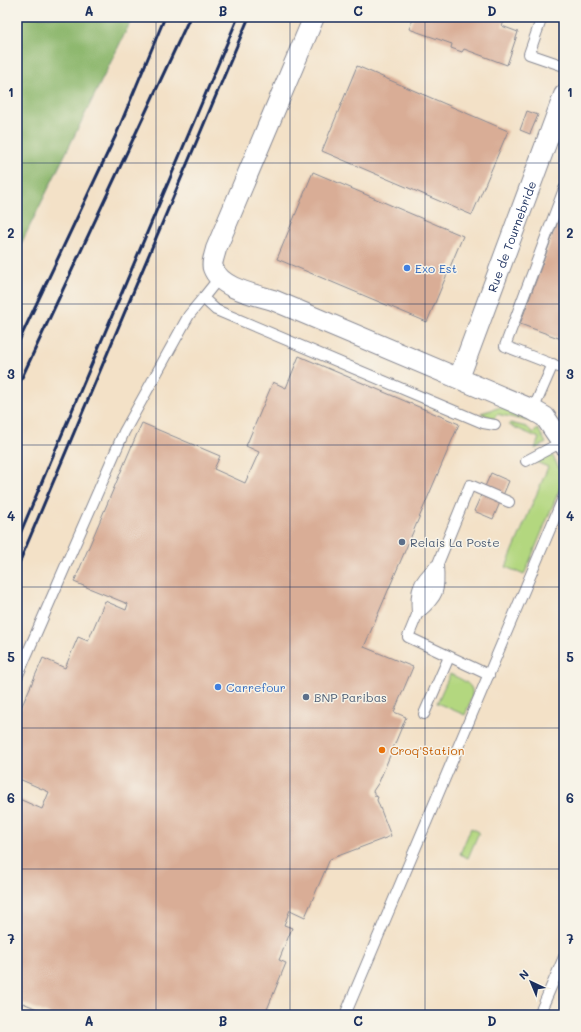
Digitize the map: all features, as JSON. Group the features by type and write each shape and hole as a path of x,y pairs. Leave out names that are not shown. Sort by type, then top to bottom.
{"street":[{"path":"312,24 216,249 212,266 219,278 234,287 273,300 533,410 545,417 563,444"},
{"name":"Rue de Tournebride","path":"459,378 564,95"}],"lane":[{"path":"542,17 529,54 564,66"},
{"path":"564,189 505,346 564,369"},
{"path":"17,677 124,432 189,315 219,278"},
{"path":"202,298 216,310 483,423 495,426"},
{"path":"533,410 553,364"},
{"path":"526,461 563,444"},
{"path":"489,675 408,637 470,486 509,502"},
{"path":"345,1015 564,496"},
{"path":"424,714 446,655"},
{"path":"539,1015 564,957"}],"green space":[{"path":"17,17 133,17 17,252"},
{"path":"501,407 532,422 497,414 494,419 481,413"},
{"path":"510,423 527,427 533,433 538,429 546,443 535,449 539,438 509,425"},
{"path":"552,455 564,477 524,575 506,567 548,467 536,462"},
{"path":"450,674 470,685 472,689 471,699 465,715 437,703"},
{"path":"471,828 479,832 468,858 460,854"}],"building":[{"path":"414,17 506,17 502,26 518,32 507,65 464,49 462,52 451,48 452,44 409,29"},
{"path":"357,66 508,131 472,215 322,151"},
{"path":"527,111 538,115 530,134 520,130"},
{"path":"313,172 463,236 427,322 277,259"},
{"path":"564,205 564,340 520,324"},
{"name":"Carrefour","path":"299,356 459,424 364,647 413,667 394,712 406,717 379,782 373,791 375,796 378,797 377,800 391,836 330,859 305,917 290,910 284,925 292,928 279,960 286,963 266,1012 274,1015 51,1015 23,1003 17,1015 17,798 42,809 49,792 17,778 17,717 43,658 65,668 78,637 88,641 105,601 126,610 128,604 74,582 136,436 142,423 220,456 214,469 245,483 259,452 246,446 273,382 286,388"},
{"path":"491,473 509,481 493,519 474,511"}],"railway":[{"path":"17,345 116,135 165,17"},
{"path":"17,388 190,17"},
{"path":"17,541 238,17"},
{"path":"17,568 249,17"}],"place":[{"name":"Exo Est","path":"407,268"},
{"name":"Relais La Poste","path":"402,542"},
{"name":"Carrefour","path":"218,687"},
{"name":"BNP Paribas","path":"306,697"},
{"name":"Croq'Station","path":"382,750"}]}
